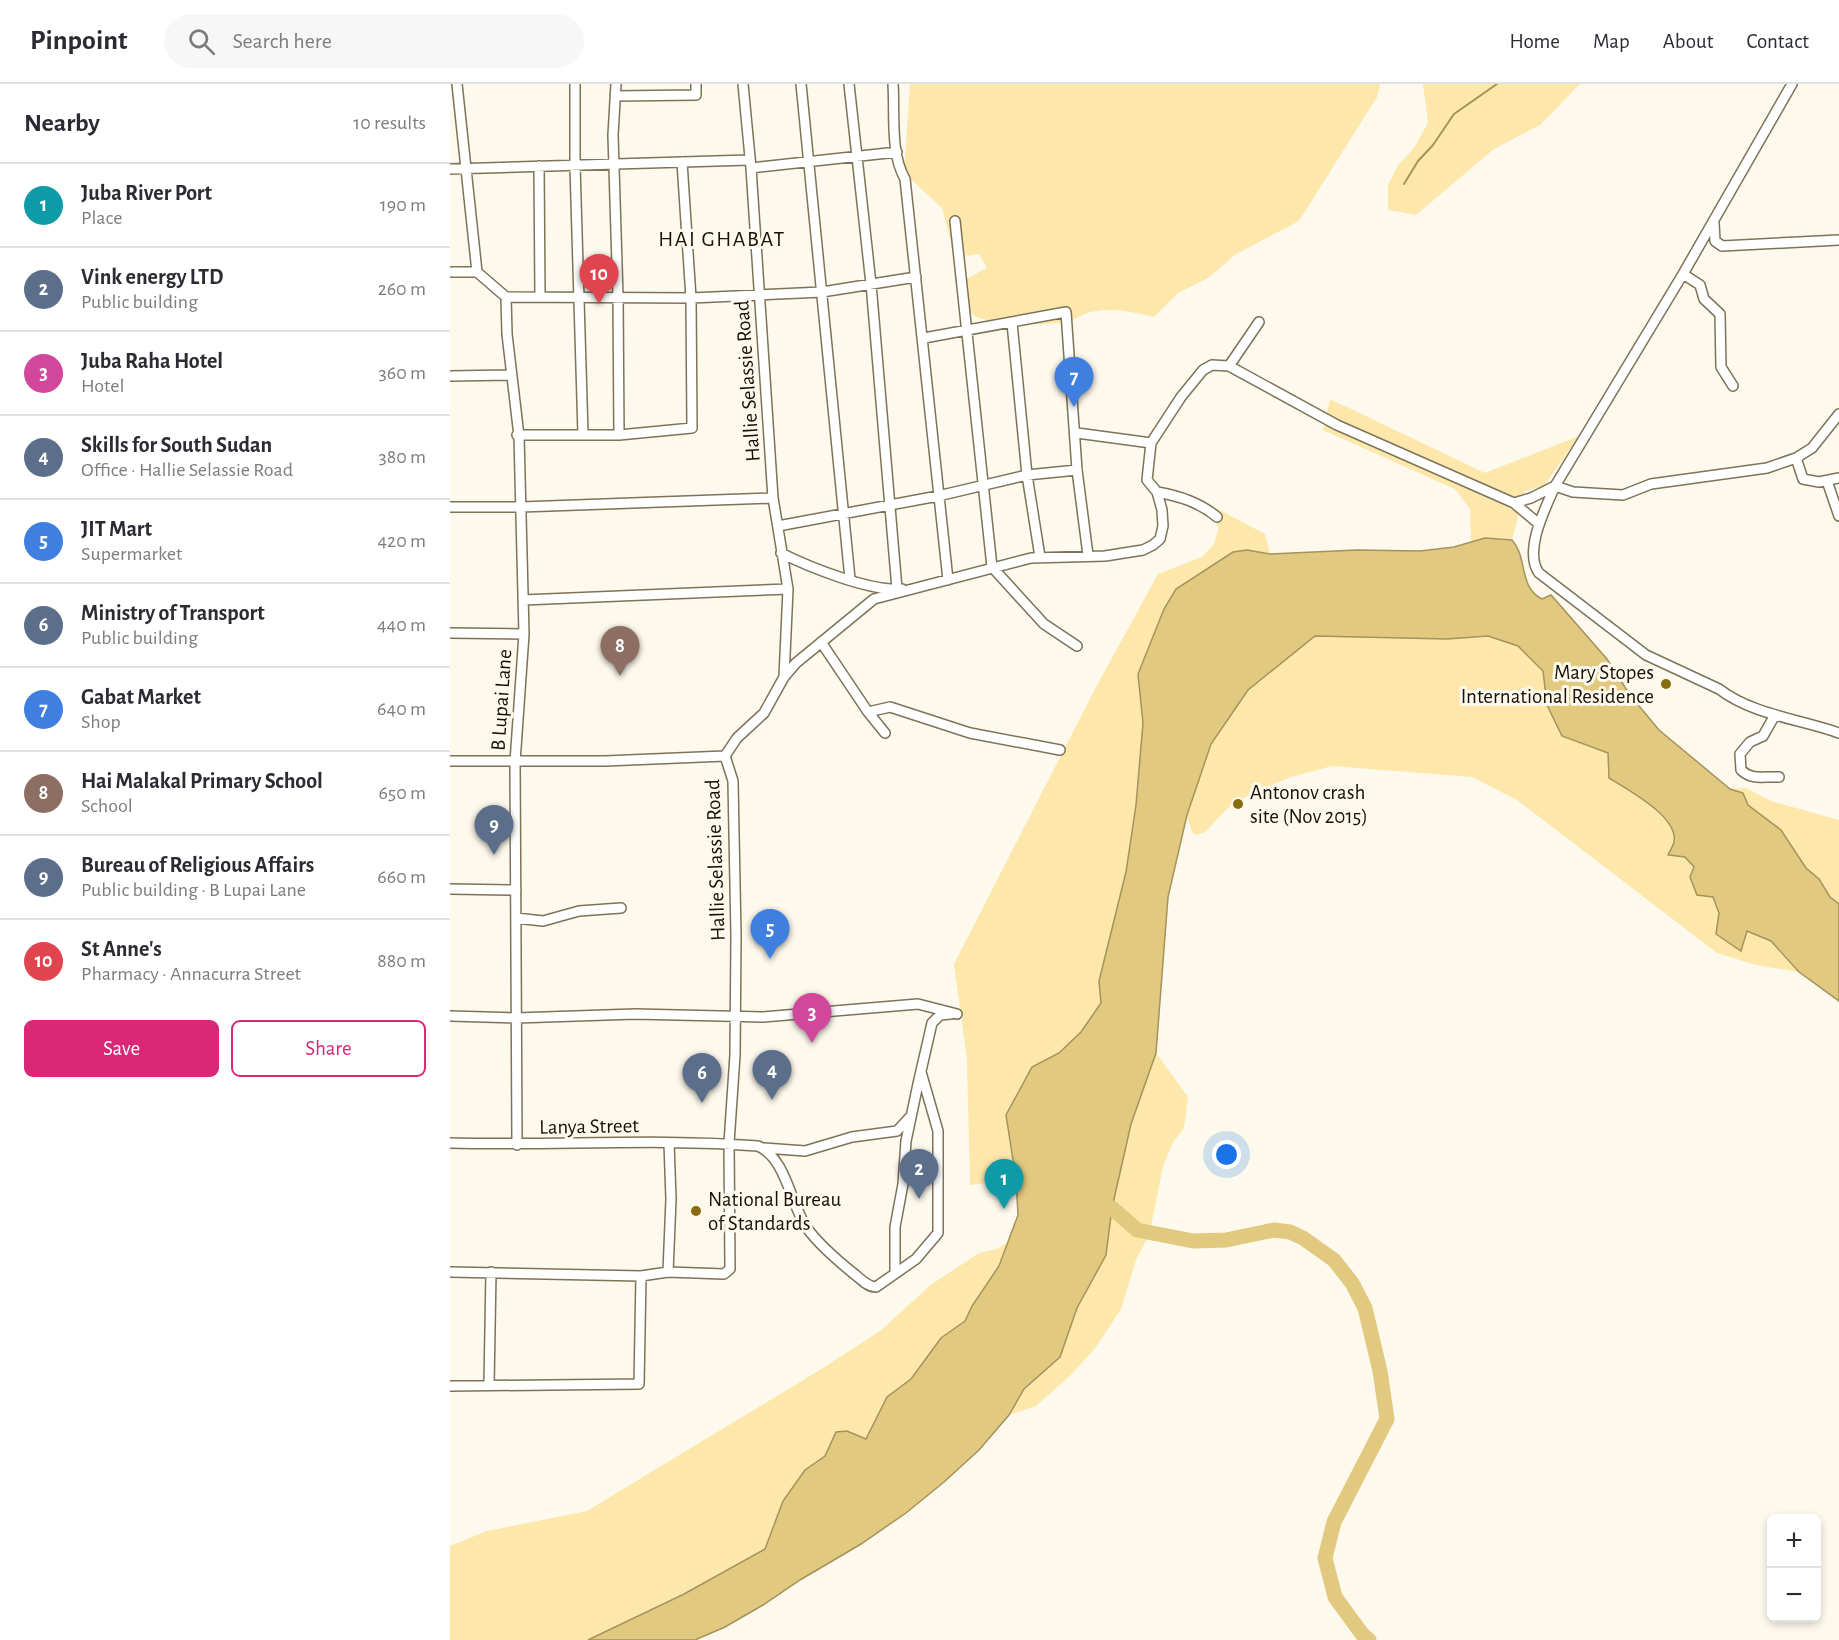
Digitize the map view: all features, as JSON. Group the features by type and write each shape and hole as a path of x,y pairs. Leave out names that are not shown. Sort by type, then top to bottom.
{"street":[{"path":"457,84 477,272"},
{"path":"575,84 575,166 583,434"},
{"path":"616,84 614,163 618,297 618,435"},
{"path":"615,96 696,95 696,84"},
{"name":"Hallie Selassie Road","path":"450,1272 641,1276 668,1272 724,1274 730,1269 729,1143 735,1016 734,781 725,756 737,738 765,713 784,677 788,589 773,498 743,84"},
{"path":"801,84 850,579"},
{"path":"849,84 872,284 897,589"},
{"path":"893,84 897,152 899,167 905,179 924,338 948,580"},
{"path":"1792,84 1683,274 1555,486 1539,524 1533,554 1534,564 1539,573 1600,621 1618,631 1646,655 1719,689 1728,696 1775,715 1839,733"},
{"path":"450,169 614,163 809,163 897,152"},
{"path":"519,436 517,435 618,435 692,428 692,298 682,162"},
{"path":"539,166 540,296"},
{"path":"1714,220 1714,241 1722,246 1839,240"},
{"path":"955,221 992,567 1044,624 1077,646"},
{"path":"450,272 477,272 506,297 692,298 822,292 916,277"},
{"path":"1683,274 1700,285 1704,299 1720,315 1721,367 1733,386"},
{"name":"B Lupai Lane","path":"506,297 511,375 519,436 524,634 515,762 517,1145"},
{"path":"924,338 1066,312 1077,433 1077,470 1088,555"},
{"path":"1229,366 1259,322"},
{"path":"1012,323 1027,475 1040,557"},
{"path":"784,677 821,642 874,599 992,567 1040,557 1105,556 1143,550 1160,539 1163,526 1157,492 1146,480 1151,443 1181,397 1203,370 1212,365 1229,366 1337,425 1514,503 1539,524"},
{"path":"450,376 511,375"},
{"path":"1514,503 1531,498 1555,486 1573,492 1623,495 1651,484 1767,468 1796,458 1812,448 1839,414"},
{"path":"1077,433 1151,443"},
{"path":"1796,458 1803,479 1839,478"},
{"path":"778,526 938,496 983,483 1027,475 1077,470"},
{"path":"1827,480 1839,516"},
{"path":"1157,492 1186,499 1207,508 1217,517"},
{"path":"450,507 521,507 773,498"},
{"path":"781,553 810,567 850,579 897,589 925,587"},
{"path":"523,600 788,589"},
{"path":"450,633 524,634"},
{"path":"821,642 885,734"},
{"path":"868,712 890,707 970,733 1060,750"},
{"path":"1775,715 1763,736 1750,742 1740,754 1741,770 1747,775 1761,779 1779,777"},
{"path":"450,761 515,762 725,756"},
{"path":"450,889 516,890"},
{"path":"516,918 543,921 579,911 621,908"},
{"path":"450,1016 516,1018 635,1014 763,1017 918,1004 957,1014 935,1018 921,1072 911,1116 895,1227 896,1271"},
{"path":"762,1148 779,1169 806,1228 828,1251 870,1286 880,1285 896,1271 916,1259 938,1233 938,1131 921,1072"},
{"name":"Lanya Street","path":"450,1143 517,1145 729,1143 793,1152 805,1151 864,1134 897,1131 911,1116"},
{"path":"668,1272 671,1199 669,1143"},
{"path":"489,1385 491,1272"},
{"path":"450,1386 639,1384 641,1276"}],"shaded area":[{"path":"910,84 1380,84 1377,97 1299,221 1236,254 1208,278 1178,293 1154,317 1106,310 1090,312 1060,323 1036,324 985,320 972,314 966,307 960,282 987,268 979,254 967,256 952,246 942,208 904,173"},
{"path":"1423,84 1580,84 1540,125 1494,149 1416,215 1388,210 1388,185 1398,165 1414,148 1428,123"},
{"path":"1330,399 1485,473 1579,436 1544,486 1525,491 1512,540 1499,538 1471,542 1470,509 1455,489 1323,430"},
{"path":"1216,508 1265,534 1270,554 1247,550 1233,552 1176,589 1138,673 1143,723 1136,805 1126,872 1099,981 1101,1003 1081,1032 1059,1053 1032,1068 1006,1115 1016,1179 970,1185 967,1060 954,964 1095,689 1158,574 1202,557 1214,544 1218,530"},
{"path":"1485,538 1512,540 1520,555 1526,580 1534,594 1542,599 1551,595 1607,659 1630,695 1659,730 1730,789 1743,793 1748,805 1781,830 1806,868 1819,879 1830,897 1839,904 1839,1001 1799,972 1771,941 1747,931 1741,951 1716,934 1719,913 1713,897 1697,895 1690,877 1694,867 1685,857 1668,855 1674,842 1668,823 1639,796 1609,778 1608,753 1562,736 1547,705 1543,671 1518,646 1488,636 1447,639 1315,636 1248,690 1211,744 1187,815 1168,897 1156,1053 1131,1124 1112,1208 1106,1255 1077,1308 1060,1357 1024,1389 1009,1415 979,1450 944,1482 906,1513 861,1544 763,1605 725,1627 695,1640 588,1640 684,1594 765,1549 783,1501 805,1470 825,1456 836,1432 847,1431 866,1439 887,1397 911,1379 941,1338 965,1321 972,1306 999,1266 1018,1215 1016,1179 1006,1115 1032,1067 1059,1053 1081,1032 1101,1003 1099,981 1126,872 1136,805 1143,723 1138,674 1164,609 1176,589 1233,552 1247,550 1270,554 1357,550 1420,551 1454,547"},
{"path":"1315,635 1447,639 1488,636 1518,646 1543,671 1547,705 1562,736 1608,753 1609,778 1648,802 1673,828 1674,841 1713,897 1719,913 1741,951 1747,931 1771,941 1799,972 1756,965 1717,953 1517,800 1472,777 1332,766 1291,777 1256,791 1231,805 1205,832 1197,835 1192,833 1187,815 1211,744 1248,690"},
{"path":"1746,788 1771,801 1839,820 1839,904 1830,897 1819,879 1806,868 1781,830 1748,805 1743,793 1730,789"},
{"path":"1156,1053 1188,1097 1184,1128 1173,1142 1163,1167 1149,1235 1136,1260 1121,1309 1096,1347 1072,1374 1036,1406 1009,1415 1024,1389 1060,1356 1077,1308 1106,1255 1112,1208 1131,1124"},
{"path":"1007,1243 999,1266 972,1306 965,1321 941,1338 911,1379 887,1397 866,1440 847,1431 836,1432 825,1456 805,1470 783,1501 765,1549 722,1574 588,1640 450,1640 450,1546 487,1531 587,1511 880,1331 932,1284 979,1253 997,1249"}],"waterway":[{"path":"1404,184 1418,161 1433,145 1454,114 1497,84"},
{"path":"1112,1208 1137,1230 1193,1241 1226,1240 1274,1230 1290,1232 1303,1238 1334,1260 1352,1283 1365,1308 1380,1371 1387,1419 1334,1522 1325,1558 1335,1597 1369,1640"}],"place":[{"name":"St Anne's","path":"599,304"},
{"name":"Gabat Market","path":"1074,407"},
{"name":"Hai Malakal Primary School","path":"620,676"},
{"name":"Mary Stopes International Residence","path":"1666,684"},
{"name":"Antonov crash site (Nov 2015)","path":"1238,804"},
{"name":"Bureau of Religious Affairs","path":"494,855"},
{"name":"JIT Mart","path":"770,959"},
{"name":"Juba Raha Hotel","path":"812,1043"},
{"name":"Skills for South Sudan","path":"772,1100"},
{"name":"Ministry of Transport","path":"702,1103"},
{"name":"Vink energy LTD","path":"919,1199"},
{"name":"Juba River Port","path":"1004,1209"},
{"name":"National Bureau of Standards","path":"696,1211"}],"district":[{"name":"HAI GHABAT","path":"722,238"}]}
